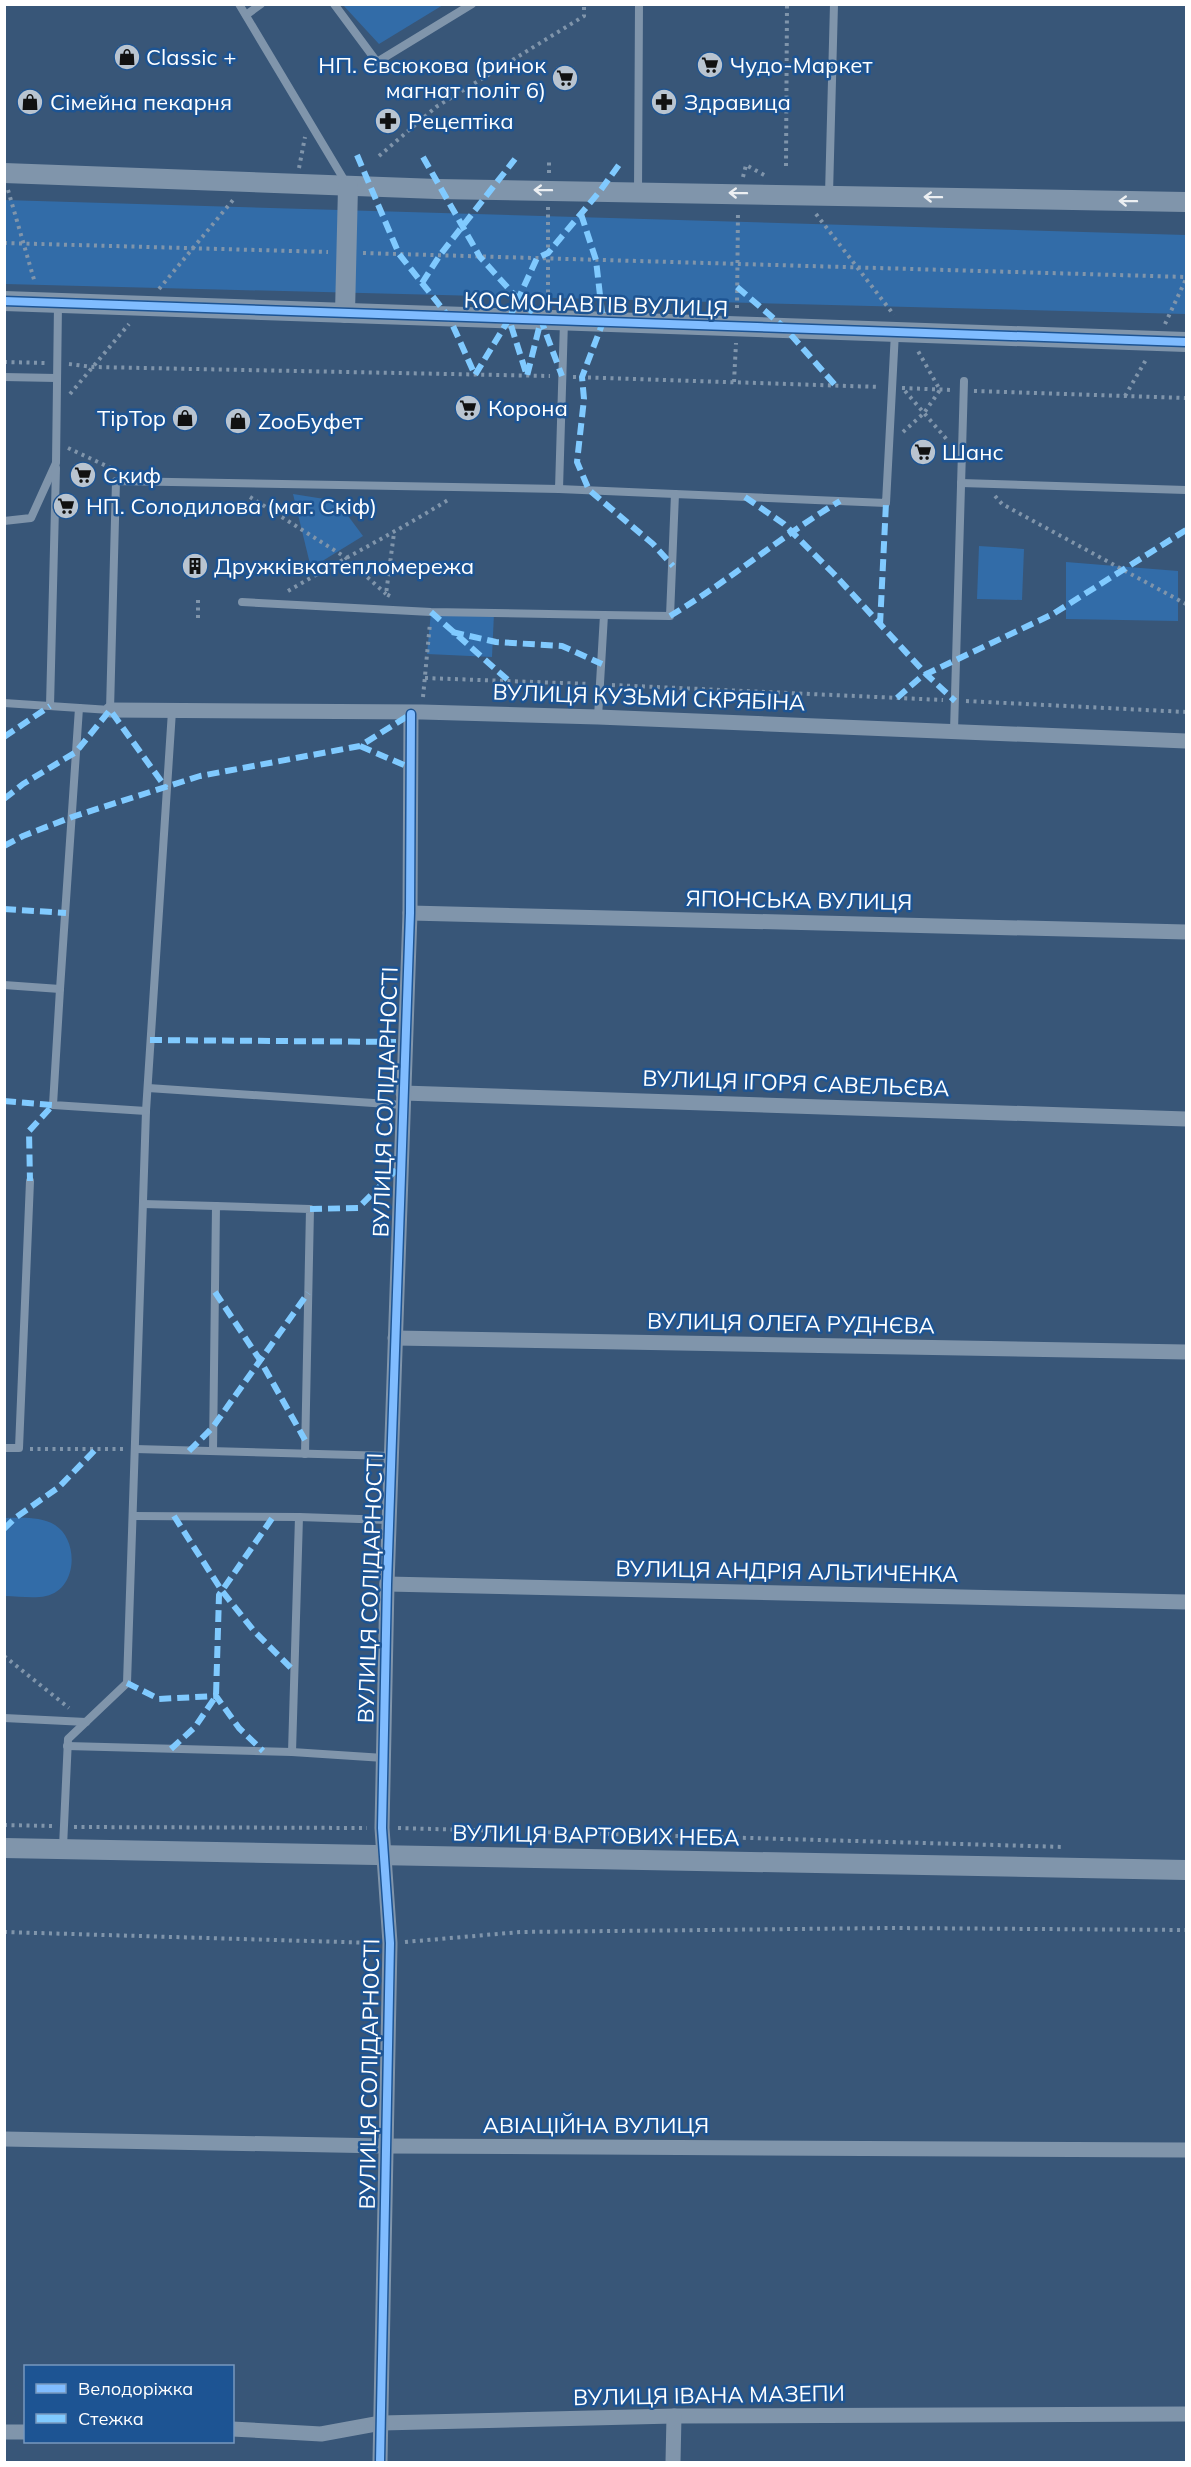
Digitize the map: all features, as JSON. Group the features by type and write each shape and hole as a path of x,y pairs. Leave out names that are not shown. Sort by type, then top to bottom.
{"street":[{"path":"4,173 348,186 1186,202"},
{"path":"345,314 348,186"},
{"name":"КОСМОНАВТІВ ВУЛИЦЯ","path":"4,301 1186,342"},
{"name":"ВУЛИЦЯ КУЗЬМИ СКРЯБІНА","path":"110,710 422,712 598,717 1186,741"},
{"name":"ВУЛИЦЯ СОЛІДАРНОСТІ","path":"380,2463 390,1943 382,1828 387,1584 410,913 411,714"},
{"name":"ЯПОНСЬКА ВУЛИЦЯ","path":"410,913 1186,932"},
{"name":"ВУЛИЦЯ ІГОРЯ САВЕЛЬЄВА","path":"403,1099 1186,1119"},
{"name":"ВУЛИЦЯ ОЛЕГА РУДНЄВА","path":"395,1338 1186,1352"},
{"name":"ВУЛИЦЯ АНДРІЯ АЛЬТИЧЕНКА","path":"387,1584 1186,1602"},
{"name":"ВУЛИЦЯ ВАРТОВИХ НЕБА","path":"4,1848 1186,1870"},
{"name":"АВІАЦІЙНА ВУЛИЦЯ","path":"4,2139 385,2146 1186,2150"},
{"name":"ВУЛИЦЯ ІВАНА МАЗЕПИ","path":"234,2429 321,2434 381,2423 674,2416 1186,2414"},
{"path":"673,2463 674,2416"},
{"path":"4,2432 24,2432"}],"lane":[{"path":"239,4 348,186"},
{"path":"246,15 261,4"},
{"path":"334,4 377,62 472,4"},
{"path":"638,192 639,4"},
{"path":"829,195 834,4"},
{"path":"49,302 56,363 50,706"},
{"path":"556,321 562,376 559,489"},
{"path":"4,703 110,710 116,481 559,489 886,503 892,388 901,332"},
{"path":"4,377 56,378"},
{"path":"954,731 964,381"},
{"path":"4,522 31,518 56,463"},
{"path":"961,483 1186,490"},
{"path":"242,602 431,612 670,616 675,494"},
{"path":"598,717 604,615"},
{"path":"78,708 53,1105 146,1111"},
{"path":"62,1850 68,1739 127,1683 146,1111 172,711"},
{"path":"4,985 60,989"},
{"path":"148,1088 403,1099"},
{"path":"4,1448 19,1449 30,1180"},
{"path":"143,1204 310,1209 305,1454"},
{"path":"213,1451 216,1206"},
{"path":"135,1449 391,1456"},
{"path":"132,1516 389,1520"},
{"path":"292,1752 300,1517"},
{"path":"4,1718 86,1722"},
{"path":"68,1746 292,1752 384,1758"}],"path":[{"path":"379,156 436,107 584,16 584,4"},
{"path":"786,166 787,4"},
{"path":"288,172 298,169 305,134"},
{"path":"4,179 24,244 49,302"},
{"path":"56,410 248,183"},
{"path":"548,190 548,259 556,321"},
{"path":"734,382 737,327 738,193"},
{"path":"801,195 859,267 939,390"},
{"path":"4,243 1186,277"},
{"path":"4,362 56,363 93,367 562,376 1186,398"},
{"path":"903,388 962,457"},
{"path":"889,445 924,413 939,390"},
{"path":"56,442 138,481"},
{"path":"226,483 345,557 386,594"},
{"path":"985,484 1002,504 1186,604"},
{"path":"268,604 345,557 394,533 469,487"},
{"path":"198,599 198,618"},
{"path":"425,678 601,684 1186,712"},
{"path":"19,1449 135,1449"},
{"path":"4,1656 86,1722"},
{"path":"4,1825 382,1828 1068,1847"},
{"path":"4,1932 390,1943 520,1932 878,1928 1186,1930"}],"shaded area":[{"path":"343,5 443,5 379,44"},
{"path":"4,200 1186,235 1186,314 5,284"},
{"path":"293,494 337,501 363,536 311,568"},
{"path":"979,546 1024,549 1022,600 977,599"},
{"path":"1066,562 1178,571 1178,621 1066,619"},
{"path":"431,612 494,613 492,657 427,654"},
{"path":"5,1518 43,1520 55,1525 63,1532 68,1541 72,1564 64,1584 57,1592 41,1597 5,1596"}],"marked path":[{"path":"357,155 399,254 449,317 475,375 509,319 527,376 541,320 562,376"},
{"path":"423,157 480,257 518,299 540,319"},
{"path":"422,283 440,255 515,159"},
{"path":"509,319 537,258 548,253 621,162"},
{"path":"581,214 596,260 603,322 582,377 584,399 577,462 589,490 653,544 673,566"},
{"path":"737,287 785,328 836,386"},
{"path":"745,497 784,524 834,574 926,674 955,701"},
{"path":"670,616 840,501"},
{"path":"880,625 886,503"},
{"path":"897,698 922,676 1053,614 1186,530"},
{"path":"431,612 509,681"},
{"path":"452,632 496,642 562,646 602,664"},
{"path":"4,737 50,706"},
{"path":"4,799 23,784 76,752 110,710 166,788"},
{"path":"4,846 72,817 200,776 360,746 411,714"},
{"path":"360,746 411,768"},
{"path":"4,909 66,913"},
{"path":"150,1040 405,1042"},
{"path":"4,1101 53,1105 29,1131 30,1181"},
{"path":"310,1209 358,1208 401,1165"},
{"path":"215,1292 260,1360 305,1440"},
{"path":"189,1451 213,1427 308,1293"},
{"path":"4,1529 15,1518 59,1487 96,1449"},
{"path":"174,1516 222,1591 254,1631 294,1671"},
{"path":"171,1749 195,1727 216,1696 219,1595 273,1517"},
{"path":"127,1683 159,1699 216,1696 239,1728 263,1751"}],"cycle path":[{"path":"4,301 1186,342"},
{"path":"380,2462 390,1943 382,1828 387,1584 410,913 411,714"}],"place":[{"name":"Classic +","path":"127,57"},
{"name":"Чудо-Маркет","path":"710,65"},
{"name":"НП. Євсюкова (ринок магнат політ 6)","path":"565,78"},
{"name":"Сімейна пекарня","path":"30,102"},
{"name":"Здравица","path":"664,102"},
{"name":"Рецептіка","path":"388,121"},
{"name":"Корона","path":"468,408"},
{"name":"TipTop","path":"185,418"},
{"name":"ZooБуфет","path":"238,421"},
{"name":"Шанс","path":"923,452"},
{"name":"Скиф","path":"83,475"},
{"name":"НП. Солодилова (маг. Скіф)","path":"66,506"},
{"name":"Дружківкатепломережа","path":"195,566"}]}
